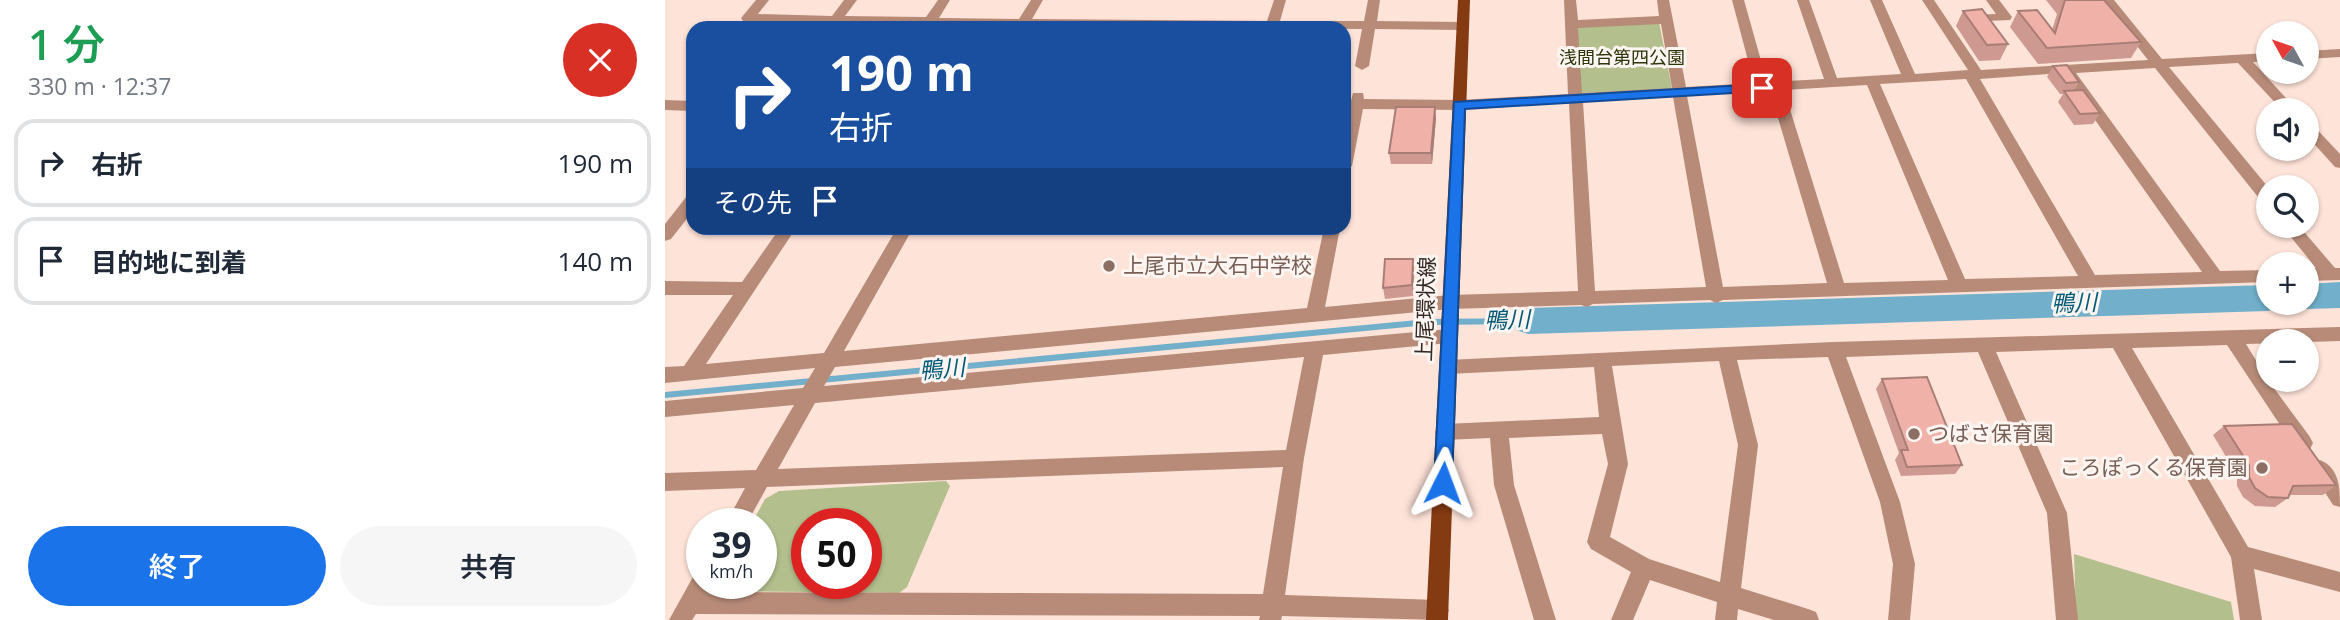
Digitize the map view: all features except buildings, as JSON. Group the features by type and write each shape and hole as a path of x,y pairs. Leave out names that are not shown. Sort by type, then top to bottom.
{"main road":[{"name":"上尾環状線","path":"1437,615 1464,0"}],"street":[{"path":"763,0 748,18 834,21 851,0"},
{"path":"930,21 944,0"},
{"path":"1024,21 1037,0"},
{"path":"1274,21 1280,0"},
{"path":"1362,66 1374,0"},
{"path":"1570,0 1587,300"},
{"path":"1663,0 1716,296"},
{"path":"1738,0 1838,290"},
{"path":"1803,0 1832,83"},
{"path":"1876,0 1910,79"},
{"path":"1929,0 1974,75 2089,282"},
{"path":"1942,20 2005,17 1992,0"},
{"path":"2107,0 2256,183"},
{"path":"1572,24 1667,20"},
{"path":"1351,25 1462,26"},
{"path":"2334,53 2340,65"},
{"path":"1351,130 1357,100 1459,105 2256,58"},
{"path":"2242,59 2279,98"},
{"path":"2066,69 2216,278"},
{"path":"1872,81 1959,286"},
{"path":"666,106 686,106"},
{"path":"2319,140 2340,163"},
{"path":"665,235 686,209"},
{"path":"690,372 783,235"},
{"path":"745,508 901,235"},
{"path":"1314,316 1331,235"},
{"path":"2301,238 2335,274"},
{"path":"665,375 1450,302 1716,296 2256,276"},
{"path":"665,288 748,289"},
{"path":"1448,367 1834,349 2340,334"},
{"path":"665,409 1449,336"},
{"path":"2233,339 2340,498"},
{"path":"2119,342 2241,555 2251,620"},
{"path":"1984,346 2057,513 2067,620"},
{"path":"1271,612 1294,458 1315,348"},
{"path":"1834,349 1890,502 1904,564 1899,620"},
{"path":"1726,353 1748,445 1726,620"},
{"path":"1602,359 1609,425 1618,464 1598,542 1644,568 1808,620"},
{"path":"1445,432 1609,425"},
{"path":"1499,431 1504,485 1545,620"},
{"path":"665,482 1294,458"},
{"path":"2241,555 2340,582"},
{"path":"1622,620 1644,568"},
{"path":"685,611 1271,612 1437,615"}],"green space":[{"name":"浅間台第四公園","path":"1659,22 1672,89 1580,93 1575,26"},
{"path":"946,481 950,486 907,587 899,593 882,593 882,508 791,508 791,592 777,592 777,508 760,508 765,499 779,491"},
{"path":"2074,554 2231,602 2234,620 2076,620"}],"waterway":[{"name":"鴨川","path":"2319,296 2340,295"},
{"name":"鴨川","path":"1528,321 2256,298"},
{"name":"鴨川","path":"821,380 1428,322 1528,321"},
{"name":"鴨川","path":"665,395 812,381"}],"place":[{"name":"上尾市立大石中学校","path":"1109,266"},
{"name":"つばさ保育園","path":"1914,434"},
{"name":"ころぽっくる保育園","path":"2262,468"}],"route":[{"path":"1443,483 1459,105 1762,88"}]}
